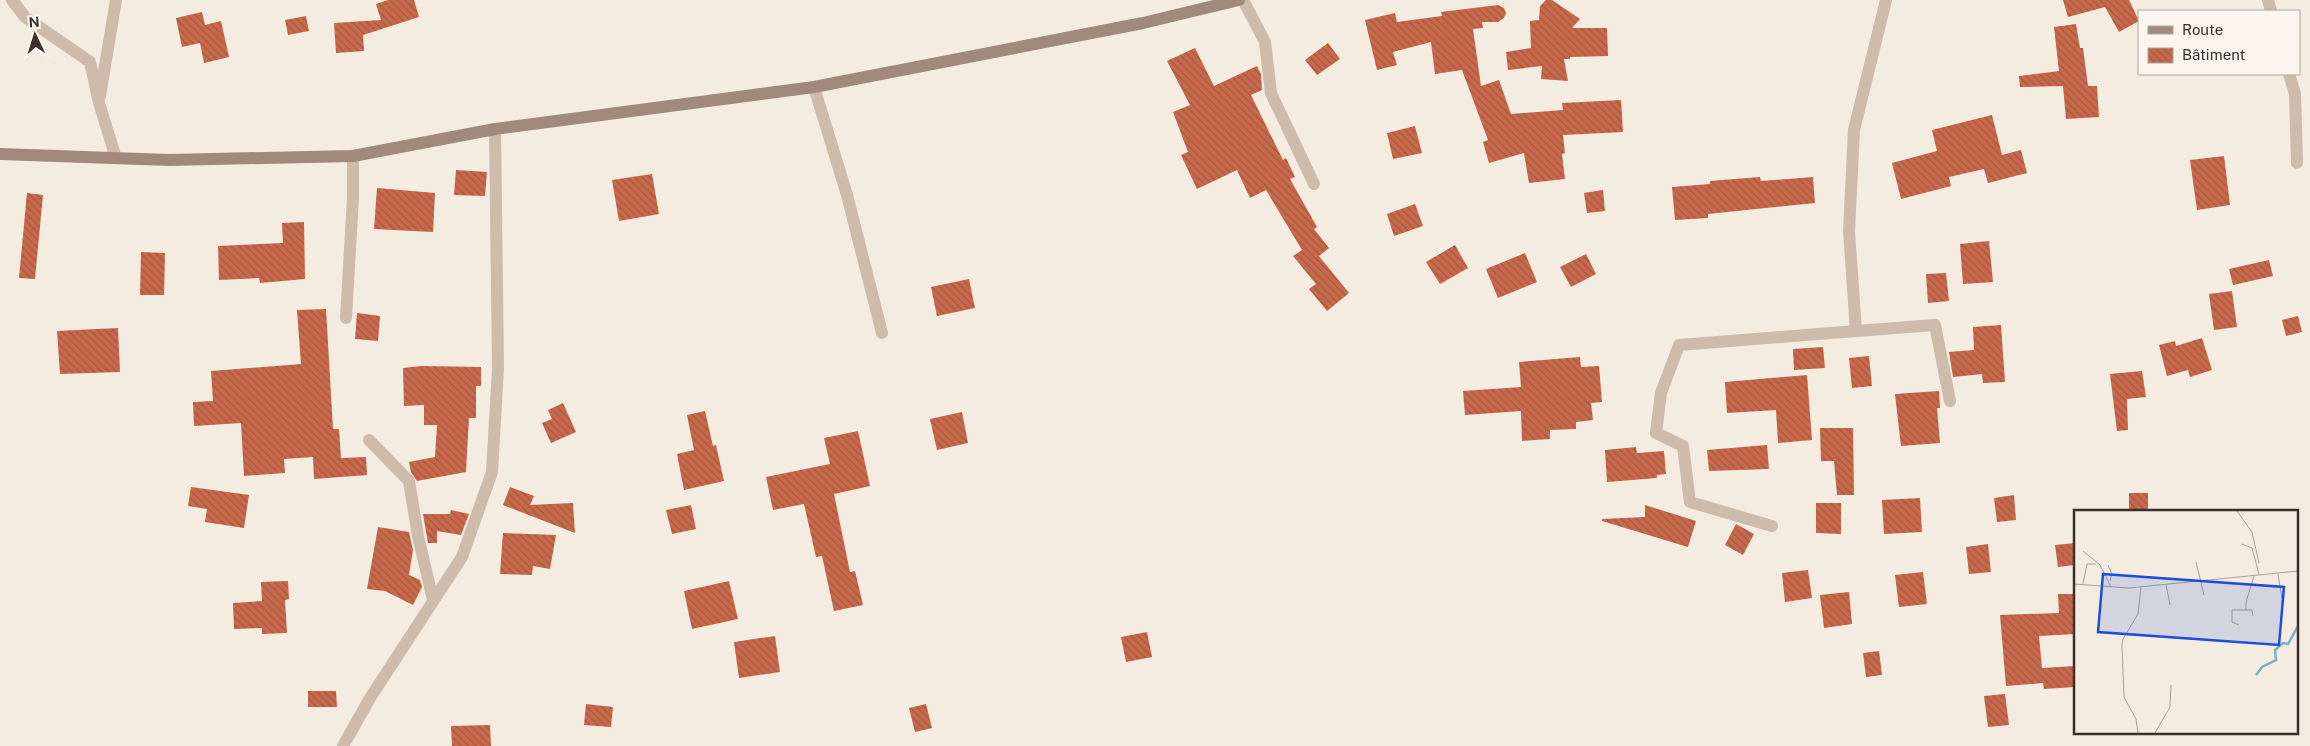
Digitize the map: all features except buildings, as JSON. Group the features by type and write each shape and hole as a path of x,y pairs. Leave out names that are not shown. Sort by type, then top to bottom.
{"main road":[{"path":"0,154 169,160 353,156 495,129 814,87 1144,23 1239,0"}],"street":[{"path":"12,0 25,17 90,62 99,103 116,158"},
{"path":"99,103 116,0"},
{"path":"1244,0 1265,42 1271,93 1314,184"},
{"path":"1856,331 1849,231 1854,130 1886,0"},
{"path":"2289,75 2295,94 2297,163"},
{"path":"814,87 847,195 882,332"},
{"path":"343,746 370,698 432,600 462,557 492,472 498,368 495,129"},
{"path":"346,318 353,198 353,156"},
{"path":"1772,526 1690,502 1683,446 1656,433 1661,393 1679,345 1935,325 1950,400"},
{"path":"370,440 409,481 418,536 432,600"}]}
